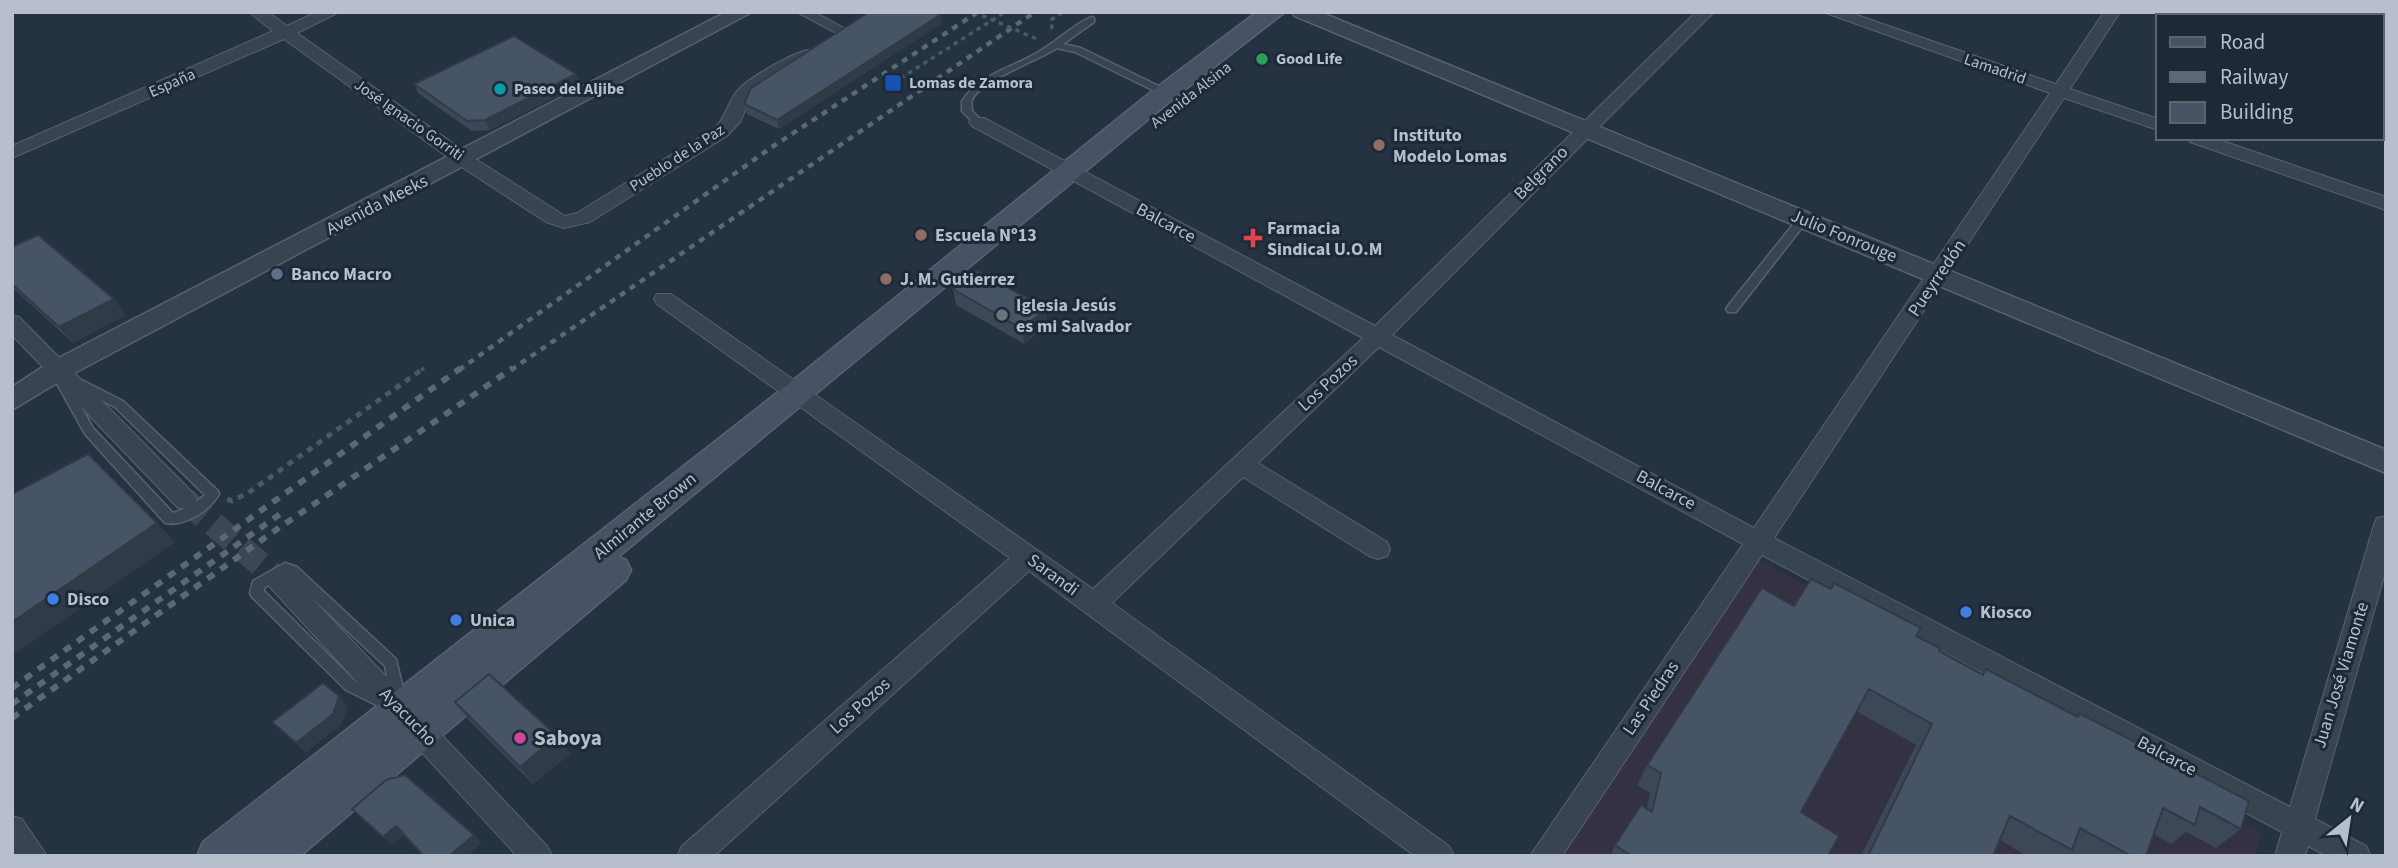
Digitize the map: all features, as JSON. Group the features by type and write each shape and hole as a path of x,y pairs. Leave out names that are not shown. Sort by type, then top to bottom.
{"main road":[{"name":"Avenida Alsina","path":"1077,175 1273,12"},
{"name":"Avenida Alsina","path":"1173,97 1300,12"},
{"name":"Almirante Brown","path":"218,856 410,719 805,400 1077,175"},
{"name":"Almirante Brown","path":"268,856 410,719"}],"street":[{"name":"José Ignacio Gorriti","path":"257,12 464,160 553,218 565,222"},
{"name":"España","path":"12,153 331,12"},
{"name":"Avenida Meeks","path":"12,400 56,371 464,160 742,12"},
{"path":"803,12 848,28"},
{"name":"Julio Fonrouge","path":"1300,12 2386,462"},
{"name":"Belgrano","path":"1378,336 1706,12"},
{"name":"Lamadrid","path":"1831,12 2156,124"},
{"name":"Pueyrredón","path":"1758,540 1939,275 2112,12"},
{"name":"Pueblo de la Paz","path":"565,222 583,218 720,132 731,122 746,92 848,28"},
{"name":"Balcarce","path":"978,122 1758,540 2356,856"},
{"path":"2202,140 2386,204"},
{"name":"Sarandi","path":"664,299 1094,604 1439,856"},
{"path":"12,323 185,500"},
{"name":"Los Pozos","path":"1094,604 1378,336"},
{"path":"1242,464 1378,549"},
{"name":"Juan José Viamonte","path":"2290,856 2386,525"},
{"name":"Las Piedras","path":"1545,856 1758,540"},
{"name":"Los Pozos","path":"692,856 1028,557"},
{"name":"Ayacucho","path":"278,579 537,856"},
{"path":"12,830 32,856"}],"lane":[{"path":"978,122 967,115 965,109 971,94 1001,72 1039,56 1091,20"},
{"path":"1054,45 1079,50 1173,97"},
{"path":"1732,309 1804,219"},
{"path":"56,371 118,404 213,494 209,500 183,516 170,519 89,430 56,371"},
{"path":"285,568 292,571 391,663 410,719 351,686 257,593 258,585 285,568"}],"path":[{"path":"974,12 1037,39"},
{"path":"893,83 1005,12"},
{"path":"213,494 232,501 248,493 424,368"}],"shaded area":[{"path":"1759,560 2262,832 2255,856 1561,856"}],"building":[{"path":"869,12 934,12 940,15 777,120 744,104 751,88"},
{"name":"Paseo del Aljibe","path":"514,36 576,74 485,120 467,121 414,84"},
{"path":"38,235 114,299 59,327 12,284 12,247"},
{"path":"978,271 1046,309 1022,329 953,289"},
{"name":"Disco","path":"88,454 157,523 12,622 12,494"},
{"path":"1811,579 1831,589 1834,583 1921,628 1916,636 1983,675 1986,669 2078,717 2079,713 2249,801 2241,829 2200,807 2195,825 2163,808 2146,856 2131,856 2080,828 2072,850 2010,816 1993,856 1868,856 1932,724 1869,689 1801,812 1839,836 1828,856 1632,856 1615,845 1641,805 1652,812 1661,773 1647,765 1762,588 1794,606"},
{"name":"Saboya","path":"489,674 557,736 520,767 455,702"},
{"path":"323,683 339,696 333,714 296,743 272,722"},
{"path":"405,775 474,835 449,856 424,856 396,826 383,837 352,809 386,780"}],"tunnel":[{"path":"185,500 278,579"}],"railway":[{"path":"459,370 772,147 978,12"},
{"path":"511,370 1035,12"},
{"path":"12,688 461,368"},
{"path":"12,718 273,532 513,368"},
{"path":"12,704 283,512"}],"place":[{"name":"Good Life","path":"1262,59"},
{"name":"Lomas de Zamora","path":"893,83"},
{"name":"Paseo del Aljibe","path":"500,89"},
{"name":"Instituto Modelo Lomas","path":"1379,145"},
{"name":"Escuela Nº13","path":"921,235"},
{"name":"Farmacia Sindical U.O.M","path":"1253,238"},
{"name":"Banco Macro","path":"277,274"},
{"name":"J. M. Gutierrez","path":"886,279"},
{"name":"Iglesia Jesús es mi Salvador","path":"1002,315"},
{"name":"Disco","path":"53,599"},
{"name":"Kiosco","path":"1966,612"},
{"name":"Unica","path":"456,620"},
{"name":"Saboya","path":"520,738"}]}
